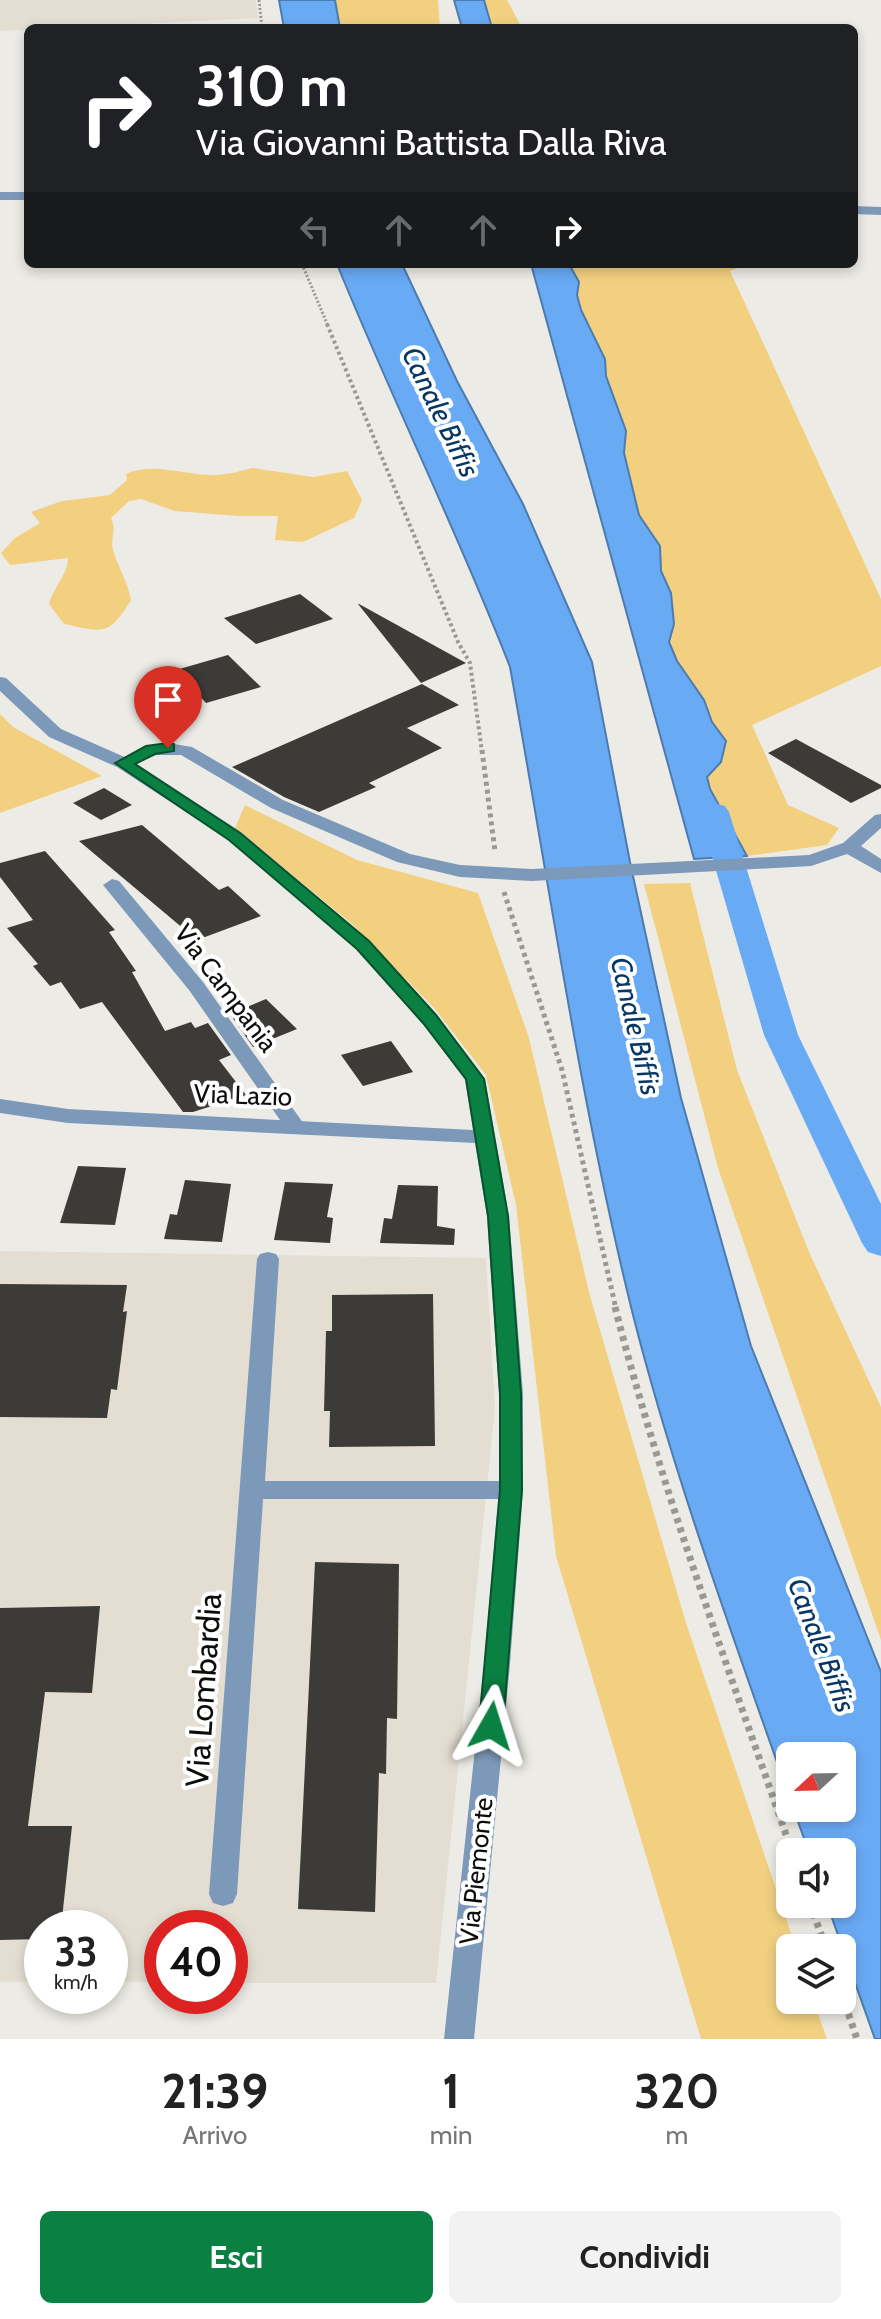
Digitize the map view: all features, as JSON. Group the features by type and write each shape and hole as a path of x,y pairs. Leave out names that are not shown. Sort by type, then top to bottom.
{"street":[{"path":"0,196 24,196"},
{"path":"858,210 881,211"},
{"name":"Via Piemonte","path":"0,682 55,733 123,763 235,836 363,945 430,1019 475,1079 498,1216 511,1394 511,1490 497,1664 459,2039"},
{"path":"123,763 152,750 168,748 186,751 277,804 404,858 447,869 498,875 811,860 849,847 881,819"},
{"path":"849,847 881,867"},
{"name":"Via Campania","path":"112,885 196,986 294,1125"},
{"name":"Via Lazio","path":"0,1106 68,1116 485,1137"},
{"name":"Via Lombardia","path":"223,1894 268,1259"},
{"path":"251,1490 511,1490"}],"path":[{"path":"259,0 262,24"},
{"path":"304,268 458,642 470,663 498,875 562,1070 635,1386 687,1548 787,1838"},
{"path":"848,2014 857,2039"}],"shaded area":[{"path":"0,0 256,0 258,18 139,24 24,24 24,30 0,31"},
{"path":"335,0 438,0 440,24 339,24"},
{"path":"484,0 507,0 520,24 491,24"},
{"path":"571,268 737,268 730,271 881,599 881,666 752,725 788,805 839,828 827,845 747,856 710,789 707,777 721,762 726,741 712,722 704,700 677,661 669,642 674,624 671,593 661,571 660,547 639,515 624,453 626,431 605,376 605,359 581,310 577,295 579,282"},
{"path":"252,468 313,477 347,471 362,500 354,518 303,542 275,540 278,516 175,511 141,499 129,501 111,518 113,550 131,600 116,620 104,629 64,624 49,604 66,570 68,558 10,565 1,553 15,538 40,523 31,512 62,501 110,495 127,480 126,474 136,470 159,469 215,475"},
{"path":"0,714 13,727 102,776 0,813"},
{"path":"245,805 357,860 478,893 529,1038 590,1296 686,1623 776,1889 776,1918 786,1918 791,1934 776,1934 776,2014 818,2014 827,2039 701,2039 556,1556 516,1205 486,1075 434,1008 352,924 235,828"},
{"path":"690,883 737,1070 809,1252 881,1407 881,1640 718,1168 644,884"},
{"path":"0,1251 486,1258 495,1408 436,1983 248,1983 248,1910 144,1910 144,1982 128,1982 128,1910 24,1910 24,1982 0,1982"}],"water":[{"path":"279,0 335,0 339,24 283,24"},
{"path":"454,0 484,0 491,24 461,24"},
{"name":"Canale Biffis","path":"339,268 404,268 457,381 523,504 592,662 630,862 681,1098 751,1346 881,1672 881,2039 875,2039 856,1986 856,1934 838,1934 832,1918 856,1918 856,1838 804,1838 798,1822 856,1822 856,1742 776,1742 776,1759 706,1559 667,1438 614,1235 566,992 510,667"},
{"path":"532,268 571,268 579,282 577,295 581,310 605,359 606,376 626,431 624,453 639,515 660,546 661,571 671,593 674,624 669,642 677,661 704,700 712,722 726,741 721,762 707,777 710,789 747,856 694,859"}],"building":[{"path":"300,594 333,619 256,644 224,618"},
{"path":"359,604 466,663 421,683"},
{"path":"228,655 261,687 206,703 176,670"},
{"path":"422,684 459,705 407,728 442,748 369,783 376,787 319,812 284,797 232,767"},
{"path":"796,739 881,785 881,788 851,803 768,753"},
{"path":"104,788 132,805 101,820 73,803"},
{"path":"142,825 219,890 228,886 261,916 197,940 79,841"},
{"path":"45,851 115,930 109,932 136,971 132,972 165,1031 191,1022 195,1028 208,1023 231,1055 219,1060 246,1095 193,1112 183,1112 102,1002 80,1009 61,982 50,986 33,966 38,964 7,928 33,920 0,877 0,863"},
{"path":"266,999 297,1029 253,1047 230,1014"},
{"path":"391,1041 413,1072 363,1086 341,1055"},
{"path":"78,1166 126,1168 115,1225 60,1223"},
{"path":"185,1180 231,1184 222,1242 164,1239 170,1214 177,1215"},
{"path":"285,1182 333,1184 327,1217 333,1218 330,1243 274,1240"},
{"path":"398,1185 438,1186 437,1226 455,1229 454,1245 380,1243 384,1218 392,1219"},
{"path":"0,1284 127,1285 123,1312 127,1311 117,1390 111,1389 107,1418 0,1417"},
{"path":"433,1294 435,1446 329,1447 330,1411 324,1411 326,1331 332,1331 332,1295"},
{"path":"315,1562 399,1564 397,1719 387,1718 386,1774 379,1773 375,1912 298,1909"},
{"path":"100,1606 92,1693 45,1692 28,1826 72,1826 63,1910 24,1910 24,1939 0,1940 0,1608"}],"waterway":[{"path":"714,812 781,1035 881,1243"}],"route":[{"path":"168,748 152,750 123,763 235,836 363,945 430,1019 475,1079 498,1216 511,1394 511,1490 491,1726"}]}
